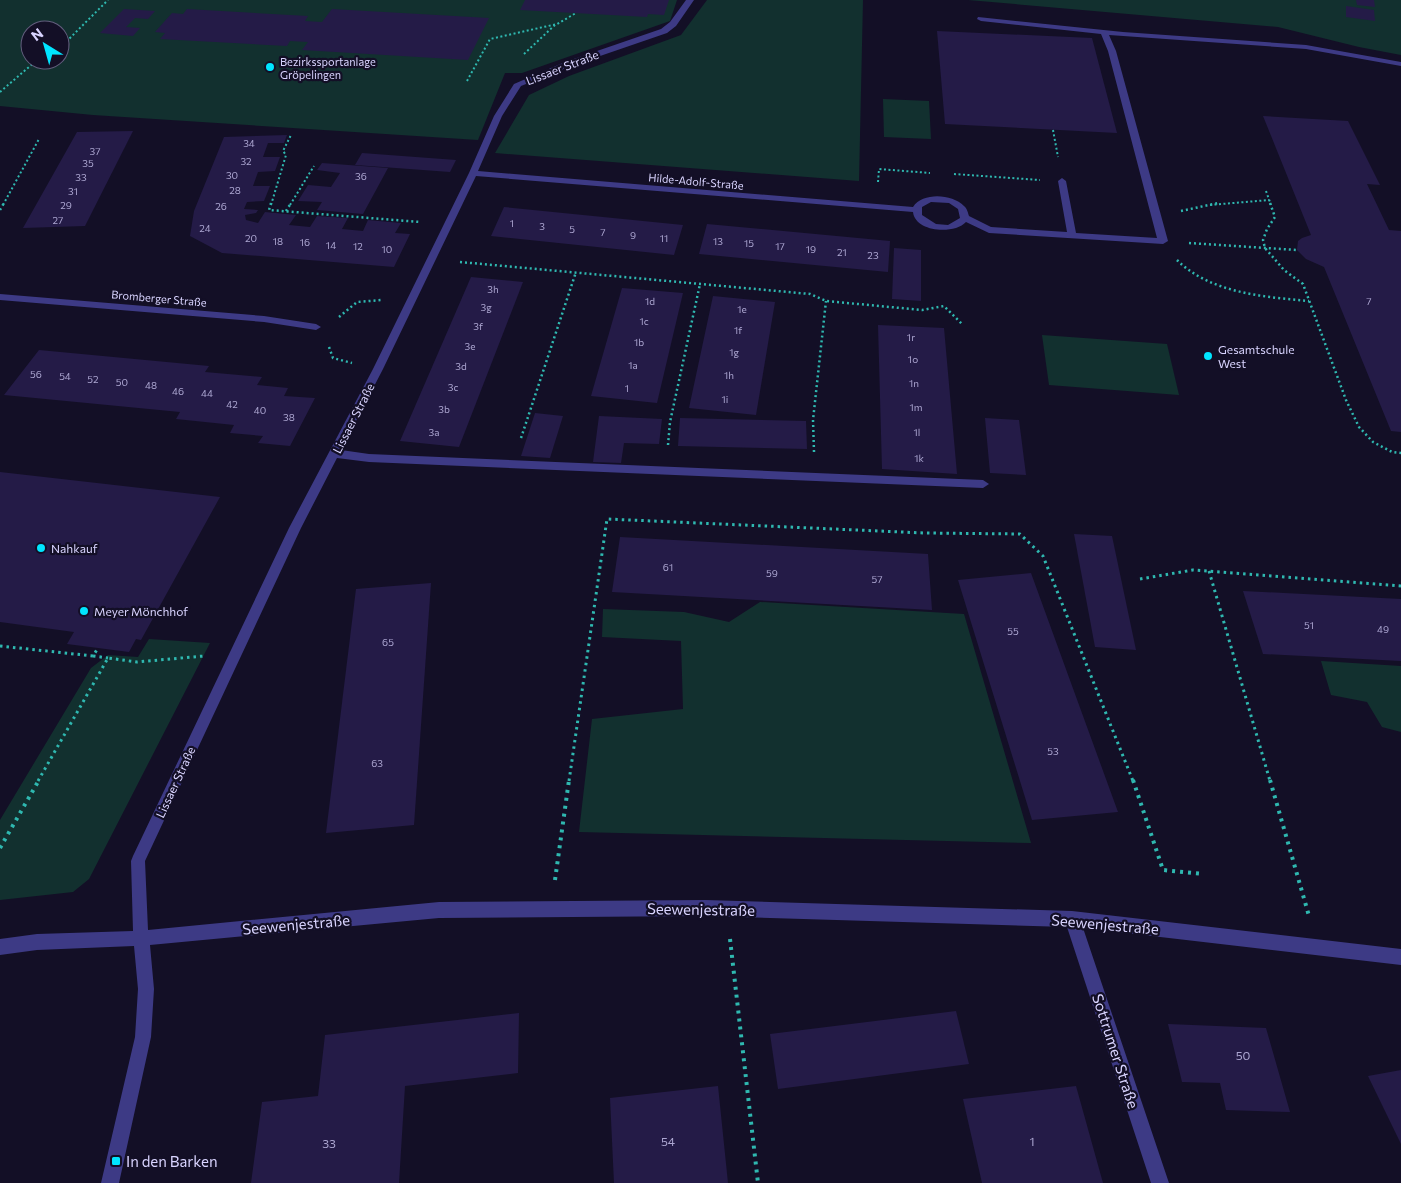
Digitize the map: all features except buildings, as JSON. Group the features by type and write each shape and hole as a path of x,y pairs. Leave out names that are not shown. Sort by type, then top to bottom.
{"street":[{"name":"Lissaer Straße","path":"141,938 138,861 296,528 432,259 498,116 518,84 568,64 664,31 673,24 690,0"},
{"path":"981,19 1104,32 1306,47 1401,64"},
{"path":"965,218 956,225 933,226 921,220 917,210 918,206 928,200 944,199 962,208 965,218 988,230 1163,241 1112,51 1104,32"},
{"name":"Hilde-Adolf-Straße","path":"473,173 917,210"},
{"path":"1062,181 1072,235"},
{"name":"Bromberger Straße","path":"0,297 264,319 316,327"},
{"path":"334,454 368,458 983,484"},
{"name":"Seewenjestraße","path":"0,947 37,942 141,938 439,910 726,909 1072,920 1401,957"},
{"name":"Sottrumer Straße","path":"1072,920 1160,1183"},
{"path":"110,1183 143,1037 146,989 141,938"}],"path":[{"path":"70,38 108,0"},
{"path":"467,81 490,39 557,24 576,14"},
{"path":"0,92 25,70"},
{"path":"1053,130 1058,159"},
{"path":"291,135 283,151 286,155 269,210 448,225"},
{"path":"0,210 39,139"},
{"path":"286,211 314,166"},
{"path":"1266,191 1275,217 1267,229 1263,240 1265,248 1284,270 1303,284 1346,400 1359,427 1373,442 1392,452 1401,453"},
{"path":"1269,200 1239,200 1179,211 1167,222 1163,241 1179,263 1224,287 1264,297 1309,301"},
{"path":"1163,241 1297,250"},
{"path":"432,259 810,294 826,301 922,310 944,306 963,325"},
{"path":"512,464 576,272"},
{"path":"666,471 670,422 700,284"},
{"path":"316,327 326,326 357,302 387,300 411,302"},
{"path":"816,477 813,420 826,301"},
{"path":"316,327 325,332 333,358 378,369"},
{"path":"551,909 607,519 924,533 1020,534 1043,556 1138,793 1163,870 1203,874"},
{"path":"1140,579 1193,570 1209,570 1401,586"},
{"path":"1209,570 1317,948"},
{"path":"0,646 137,662 237,652"},
{"path":"93,656 98,648"},
{"path":"0,848 108,658"},
{"path":"726,909 758,1183"}],"green space":[{"name":"Bezirkssportanlage Gröpelingen","path":"0,0 677,0 670,21 522,73 505,73 478,140 93,115 0,106"},
{"path":"707,0 863,0 859,181 495,153 529,95 569,76 681,35"},
{"path":"968,0 1401,0 1401,55 1359,47 1278,27"},
{"path":"883,99 929,101 931,139 884,137"},
{"path":"1042,335 1167,344 1179,395 1049,385"},
{"path":"760,602 964,614 1031,843 579,832 592,719 683,709 681,641 602,637 603,609 684,612 729,622"},
{"path":"149,639 210,643 89,879 73,892 0,900 0,820 91,668 108,655 138,657"},
{"path":"1321,661 1401,666 1401,732 1382,727 1367,702 1331,695"}],"place":[{"name":"Bezirkssportanlage Gröpelingen","path":"270,67"},
{"name":"Gesamtschule West","path":"1208,356"},
{"name":"Nahkauf","path":"41,548"},
{"name":"Meyer Mönchhof","path":"84,611"},
{"name":"In den Barken","path":"116,1161"}]}
